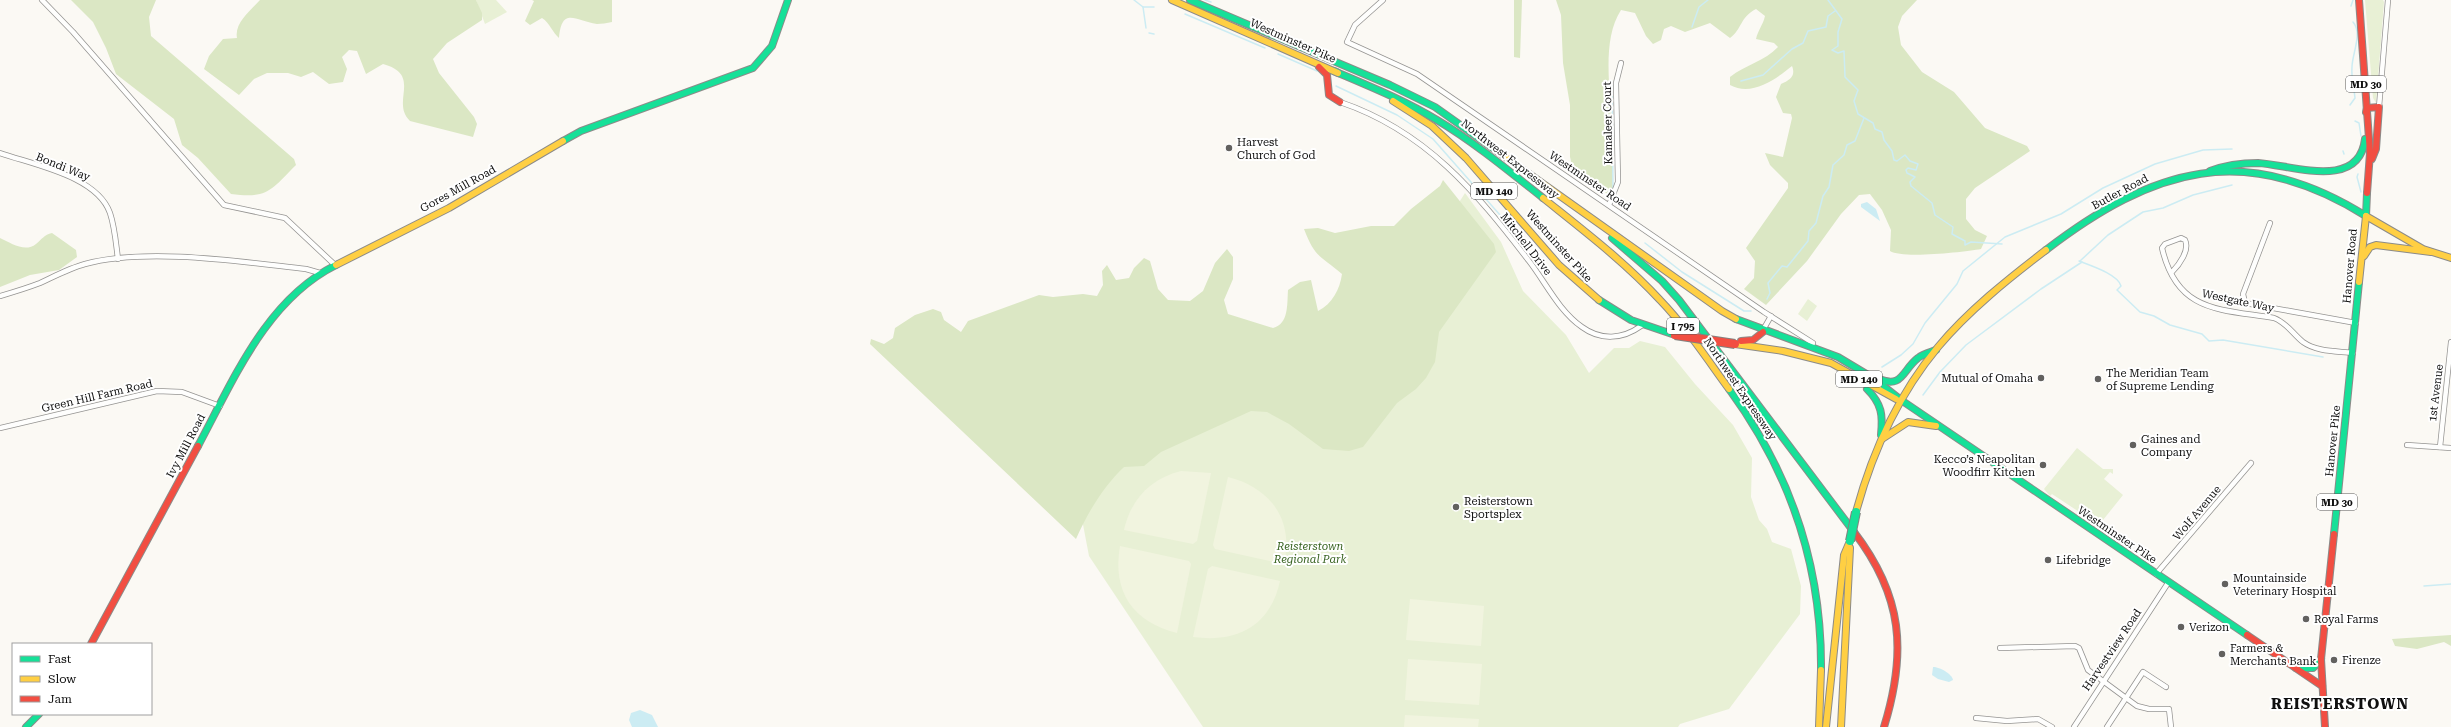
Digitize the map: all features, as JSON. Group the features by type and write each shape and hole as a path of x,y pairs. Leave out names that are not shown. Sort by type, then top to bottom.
{"main road":[{"name":"Gores Mill Road","path":"320,273 449,208 581,131 753,68 762,62 772,47 788,0"},
{"name":"Westminster Pike","path":"1172,0 1334,71 1395,102 1437,132 1467,161 1589,294 1613,312 1641,326 1783,351 1831,363 1889,397 1901,400"},
{"name":"Westminster Pike","path":"1190,0 1417,97 1451,117 1524,171 1602,224 1722,311 1763,332 1812,345 1854,365 1936,426 2322,686"},
{"name":"MD 30","path":"2359,0 2370,164 2366,216"},
{"path":"1310,61 1327,75 1328,93 1331,99 1340,102"},
{"name":"Northwest Expressway","path":"1334,71 1413,105 1442,122 1469,141 1618,260 1655,294 1696,343 1762,437 1778,468 1797,517 1809,559 1818,608 1822,659 1819,727"},
{"path":"2204,173 2221,165 2244,164 2332,171 2348,168 2357,162 2363,152 2367,108 2379,107 2376,149 2370,164"},
{"name":"Northwest Expressway","path":"1524,171 1625,248 1679,300 1871,554 1889,589 1899,635 1897,685 1884,727"},
{"name":"Butler Road","path":"1881,440 1901,400 1936,350 2009,279 2094,218 2143,190 2180,178 2204,173 2255,172 2302,182 2340,199 2397,236 2431,252 2451,258"},
{"name":"Hanover Road","path":"2356,320 2366,216"},
{"path":"2363,258 2369,248 2377,245 2421,254 2431,252"},
{"name":"Ivy Mill Road","path":"92,643 250,349 268,322 286,301 320,273"},
{"name":"Hanover Pike","path":"2325,727 2322,659 2356,320"},
{"path":"1734,342 1753,340 1763,332"},
{"path":"1763,332 1764,340 1771,349"},
{"path":"1783,351 1805,352 1812,345"},
{"path":"1854,365 1881,381 1893,382 1901,379 1918,358 1936,350"},
{"path":"1841,727 1850,541 1866,475 1881,440 1884,417 1881,403 1852,374"},
{"path":"1881,440 1908,422 1936,426"},
{"path":"1826,727 1834,631 1844,556 1850,541"},
{"path":"2295,668 2310,668 2322,659"},
{"path":"26,727 37,715"}],"street":[{"path":"42,0 65,23 224,205 285,218 335,265"},
{"name":"Westminster Road","path":"1383,0 1361,18 1352,30 1347,42 1417,74 1812,345"},
{"path":"2379,107 2388,0"},
{"name":"Kamaleer Court","path":"1609,205 1618,182 1616,83 1621,63"},
{"name":"Mitchell Drive","path":"1340,102 1392,124 1420,143 1448,167 1492,216 1573,320 1591,332 1607,337 1622,336 1641,326"},
{"name":"Bondi Way","path":"0,153 80,182 96,191 110,213 118,259"},
{"path":"2270,223 2243,294 2245,303 2356,320"},
{"name":"Westgate Way","path":"2172,272 2179,265 2186,248 2184,239 2178,238 2163,246 2163,251 2172,272 2182,290 2200,304 2274,318 2284,323 2298,338 2312,347 2353,353"},
{"path":"0,296 27,288 86,263 118,259 159,257 203,259 314,270 320,273"},
{"path":"1763,332 1771,316"},
{"name":"1st Avenue","path":"2440,447 2451,342"},
{"name":"Green Hill Farm Road","path":"0,428 137,394 165,391 190,394 220,406"},
{"path":"2407,445 2451,448"},
{"name":"Wolf Avenue","path":"2156,574 2251,463"},
{"name":"Harvestview Road","path":"2074,727 2102,681 2168,583"},
{"path":"2000,648 2075,646 2079,648 2088,670 2137,706 2149,709 2169,709 2171,727"},
{"path":"2107,727 2143,672 2166,688"},
{"path":"1976,718 2007,721 2038,719 2052,727"}],"green space":[{"path":"71,0 156,0 149,17 151,36 294,159 296,165 268,191 253,195 231,194 198,158 182,145 174,119 116,74 106,48 93,22"},
{"path":"260,0 476,0 482,13 482,20 447,43 433,59 439,73 474,117 477,124 473,137 410,121 405,114 403,106 404,82 401,75 395,69 383,64 366,74 357,51 349,50 342,57 347,69 343,82 329,84 313,72 301,77 288,73 267,73 254,79 239,95 204,69 209,56 223,39 237,38 238,27 241,22 248,12"},
{"path":"476,0 496,0 507,12 485,24"},
{"path":"532,0 612,0 612,22 597,24 571,18 567,19 563,22 559,38 547,22 542,18 530,25 525,21 534,1"},
{"path":"1514,0 1522,0 1520,58 1514,57"},
{"path":"1556,0 1917,0 1902,16 1898,27 1901,45 1922,72 1954,92 1985,128 2027,146 2030,151 1975,188 1966,199 1966,219 1975,230 1987,236 1981,249 1920,255 1890,251 1891,230 1882,210 1870,194 1859,195 1841,214 1807,261 1766,305 1744,289 1754,278 1755,261 1746,248 1788,188 1788,183 1770,165 1765,153 1783,157 1792,118 1791,114 1783,113 1776,97 1781,84 1793,75 1793,69 1792,66 1771,81 1755,88 1738,88 1730,85 1730,77 1767,56 1778,47 1774,43 1756,39 1765,16 1756,9 1751,12 1730,38 1710,23 1685,32 1671,26 1664,29 1661,40 1653,44 1646,36 1635,13 1621,10 1614,24 1610,39 1609,56 1614,199 1573,169 1570,157 1570,105 1563,63 1561,15"},
{"path":"2365,0 2383,0 2384,2 2376,103 2373,98"},
{"path":"1443,180 1494,244 1496,252 1439,332 1435,362 1426,378 1416,389 1397,403 1363,447 1349,451 1323,449 1289,424 1267,412 1251,411 1161,452 1144,466 1124,467 1109,483 1097,500 1076,539 870,344 871,339 884,344 893,338 895,328 915,315 933,309 941,312 944,320 961,332 968,321 1039,295 1053,297 1083,294 1097,296 1103,285 1102,271 1107,265 1116,280 1129,278 1134,268 1144,258 1150,261 1158,289 1168,300 1190,301 1203,291 1215,263 1227,249 1233,257 1233,279 1224,300 1228,314 1273,328 1278,326 1285,318 1288,290 1300,282 1311,280 1318,311 1331,300 1339,285 1342,274 1315,251 1311,246 1304,229 1318,228 1335,233 1371,226 1394,226 1411,209 1440,186"},
{"name":"Reisterstown Regional Park","path":"1465,193 1501,242 1523,291 1566,335 1589,373 1614,348 1629,348 1640,341 1665,347 1695,384 1733,425 1752,458 1751,497 1759,520 1767,529 1772,542 1791,549 1801,586 1800,614 1729,709 1680,724 1678,727 1203,727 1089,556 1081,514 1158,374 1349,377"},
{"path":"52,233 76,250 77,257 59,270 30,275 0,287 0,238 18,246 27,248 32,247 45,236"},
{"path":"1808,299 1817,306 1807,321 1798,314"},
{"path":"2077,448 2103,469 2113,469 2113,474 2110,472 2104,479 2123,495 2099,525 2052,494 2050,496 2044,489"},
{"path":"1181,471 1211,473 1197,541 1193,544 1124,530 1132,509 1144,492 1160,479"},
{"path":"1228,477 1243,482 1256,489 1276,508 1286,533 1284,564 1215,549 1213,545"},
{"path":"1120,546 1189,561 1191,564 1177,633 1148,621 1129,603 1123,591 1119,577 1118,562"},
{"path":"1212,566 1280,581 1269,610 1250,628 1238,634 1224,637 1193,637 1208,569"},
{"path":"1410,599 1484,606 1481,646 1406,640"},
{"path":"2451,635 2451,646 2444,642 2417,649 2395,646 2392,639"},
{"path":"1408,659 1482,664 1479,705 1405,700"},
{"path":"1405,715 1479,719 1478,727 1404,727"}],"water":[{"path":"1867,202 1876,209 1880,221 1861,207 1861,204"},
{"path":"1933,667 1945,671 1953,680 1949,682 1938,679 1932,675"},
{"path":"640,710 652,715 658,727 632,727 629,720 631,713"}],"waterway":[{"path":"1134,0 1143,7 1154,7"},
{"path":"1205,0 1211,2"},
{"path":"1692,27 1699,7 1708,0"},
{"path":"1828,0 1842,19 1838,32 1838,46 1832,50 1838,53 1844,51 1845,77 1858,90 1854,101 1858,114 1873,123 1875,129 1882,132 1884,140 1892,151 1894,160 1897,161 1905,155 1910,161 1918,164 1916,170 1908,168 1906,170 1907,173 1915,177 1910,182 1911,186 1932,203 1935,215 1953,227 1952,234 1965,241 1965,245 1971,242 2002,244"},
{"path":"2351,6 2353,0"},
{"path":"1143,7 1146,28"},
{"path":"1741,81 1763,75 1792,49 1803,43 1808,31 1826,27 1828,16 1835,11"},
{"path":"1185,14 1265,48"},
{"path":"2350,105 2355,98 2352,79 2352,62 2357,32 2353,22"},
{"path":"1149,33 1154,34"},
{"path":"1278,54 1317,71"},
{"path":"1336,86 1397,115 1433,139 1500,215"},
{"path":"1612,86 1613,188"},
{"path":"1767,299 1770,293 1768,283 1782,266 1787,267 1808,241 1809,231 1816,223 1823,196 1829,187 1833,165 1844,155 1847,145 1855,141 1864,118"},
{"path":"2355,121 2359,123 2361,136"},
{"path":"1882,367 1901,355 1913,344 1925,323 1957,284 1963,271 2005,237 2061,214 2103,188 2155,164 2203,150 2232,149"},
{"path":"2358,174 2357,177 2361,192"},
{"path":"2080,261 2108,235 2143,212 2163,208 2193,195 2232,185"},
{"path":"1645,243 1682,272 1744,311 1751,311"},
{"path":"2079,261 2103,270 2115,278 2121,286 2117,290 2140,312 2154,316 2170,325 2202,334 2209,341 2223,340 2323,357"},
{"path":"1923,395 1940,372 1966,345 2041,289 2082,262"},
{"path":"2424,586 2451,584"}],"traffic: fast":[{"path":"563,141 581,131 753,68 772,46 788,0"},
{"path":"1190,0 1390,85 1435,107 1504,156"},
{"path":"1334,71 1399,100 1437,120 1478,147 1543,198"},
{"path":"2210,171 2222,167 2246,163 2258,163 2305,170 2337,170 2351,165 2360,155 2365,139"},
{"path":"2046,250 2086,222 2124,199 2162,183 2201,174 2240,172 2280,178 2322,192 2366,216 2367,193"},
{"path":"1612,238 1662,281 1679,300 1854,532"},
{"path":"198,446 239,369 271,320 290,299 311,280 336,265"},
{"path":"2334,534 2359,282"},
{"path":"1599,300 1631,320 1675,335"},
{"path":"1736,319 1838,357 1873,378 1901,400"},
{"path":"1877,378 1892,382 1897,380 1918,358 1936,350"},
{"path":"1729,389 1751,421 1769,453 1785,487 1798,522 1816,594 1820,632 1821,670"},
{"path":"1867,389 1879,405 1882,421 1881,435"},
{"path":"1901,400 2247,635"},
{"path":"1850,541 1856,512"},
{"path":"2296,668 2313,668 2321,659"},
{"path":"26,727 38,715"}],"traffic: slow":[{"path":"1172,0 1338,73"},
{"path":"1393,101 1432,126 1466,158 1559,265 1599,300"},
{"path":"336,265 449,208 563,141"},
{"path":"1504,156 1722,311 1736,319"},
{"path":"1543,198 1603,247 1647,286 1679,321 1729,389"},
{"path":"2366,216 2423,249 2451,258"},
{"path":"2359,282 2366,216"},
{"path":"2364,256 2370,247 2376,245 2431,252"},
{"path":"1856,512 1870,468 1888,425 1924,365 1938,347 1975,308 2046,250"},
{"path":"1735,344 1783,351 1831,363 1896,399"},
{"path":"1882,439 1908,422 1936,426"},
{"path":"1826,727 1844,555 1850,541"},
{"path":"1841,727 1850,548"},
{"path":"1819,727 1821,670"}],"traffic: jam":[{"path":"2359,0 2370,153 2367,193"},
{"path":"1319,67 1327,75 1329,95 1340,102"},
{"path":"2366,112 2367,108 2379,107 2376,149 2372,159"},
{"path":"1741,341 1753,340 1763,332"},
{"path":"1675,335 1735,344"},
{"path":"92,643 198,446"},
{"path":"1854,532 1883,579 1891,602 1896,625 1898,649 1896,674 1884,727"},
{"path":"2325,727 2321,659 2334,534"},
{"path":"2247,635 2322,686"}],"place":[{"name":"Harvest Church of God","path":"1229,148"},
{"name":"Mutual of Omaha","path":"2041,378"},
{"name":"The Meridian Team of Supreme Lending","path":"2098,379"},
{"name":"Gaines and Company","path":"2133,445"},
{"name":"Kecco’s Neapolitan Woodfirr Kitchen","path":"2043,465"},
{"name":"Reisterstown Sportsplex","path":"1456,507"},
{"name":"Lifebridge","path":"2048,560"},
{"name":"Mountainside Veterinary Hospital","path":"2225,584"},
{"name":"Royal Farms","path":"2306,619"},
{"name":"Verizon","path":"2181,627"},
{"name":"Farmers & Merchants Bank","path":"2222,654"},
{"name":"Firenze","path":"2334,660"}],"district":[{"name":"REISTERSTOWN","path":"2340,704"}]}
